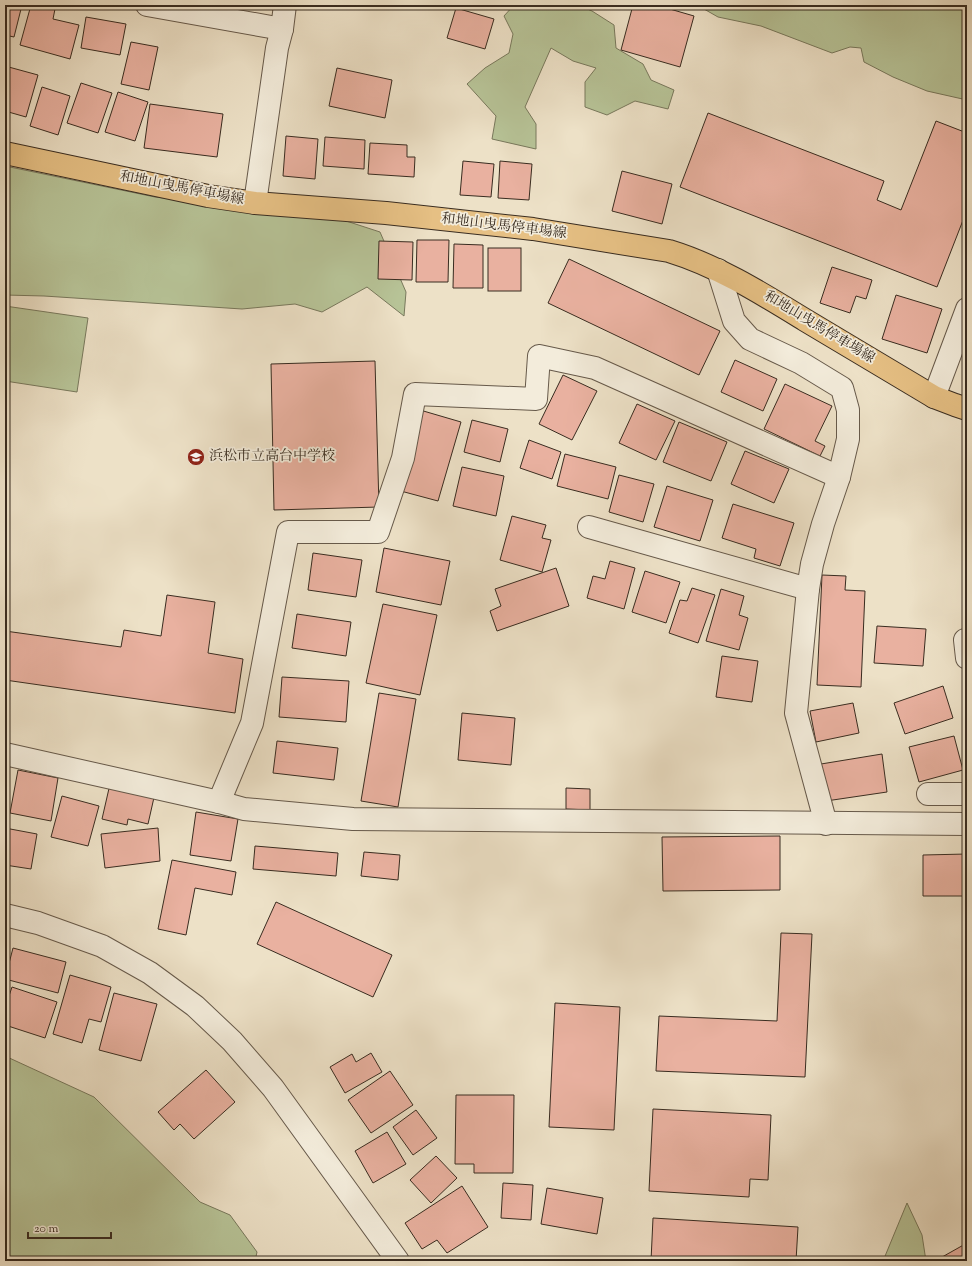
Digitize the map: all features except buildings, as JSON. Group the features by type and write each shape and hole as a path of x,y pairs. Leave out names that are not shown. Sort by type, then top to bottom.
{"main road":[{"name":"和地山曳馬停車場線","path":"5,153 208,196 256,203 386,213 533,229 669,251 690,257 756,290 934,397 967,409"}],"street":[{"path":"148,5 282,29"},
{"path":"256,203 277,48 282,29 285,5"},
{"path":"718,270 734,321 750,340 801,363 842,388 848,410 848,439 839,477 823,524 812,564 808,589 796,713 826,824"},
{"path":"934,397 967,309"},
{"path":"219,802 252,723 288,532 378,532 403,458 415,394 536,399 539,356 595,368 839,477"},
{"path":"589,527 808,589"},
{"path":"967,640 965,640 967,658"},
{"path":"5,754 219,802 244,809 353,819 967,824"},
{"path":"928,794 967,794"},
{"path":"5,915 38,923 102,946 150,973 195,1006 232,1041 273,1088 398,1261"}],"green space":[{"path":"514,5 578,5 592,11 614,25 616,48 643,64 651,80 674,90 668,109 635,101 607,115 585,107 585,82 596,68 573,61 551,48 525,107 536,124 536,149 492,139 496,116 467,84 485,68 509,53 513,34 504,16"},
{"path":"697,5 967,5 967,100 927,91 893,77 864,62 861,48 850,47 832,53 761,26 718,17"},
{"path":"5,166 155,197 337,218 380,232 406,292 404,316 367,287 322,312 295,304 242,309 44,296 5,295"},
{"path":"5,306 88,318 77,392 5,381"},
{"path":"5,1056 94,1097 200,1202 230,1215 257,1252 255,1261 5,1261"},
{"path":"907,1203 922,1235 926,1261 883,1261"}],"place":[{"name":"浜松市立高台中学校","path":"196,457"}]}
